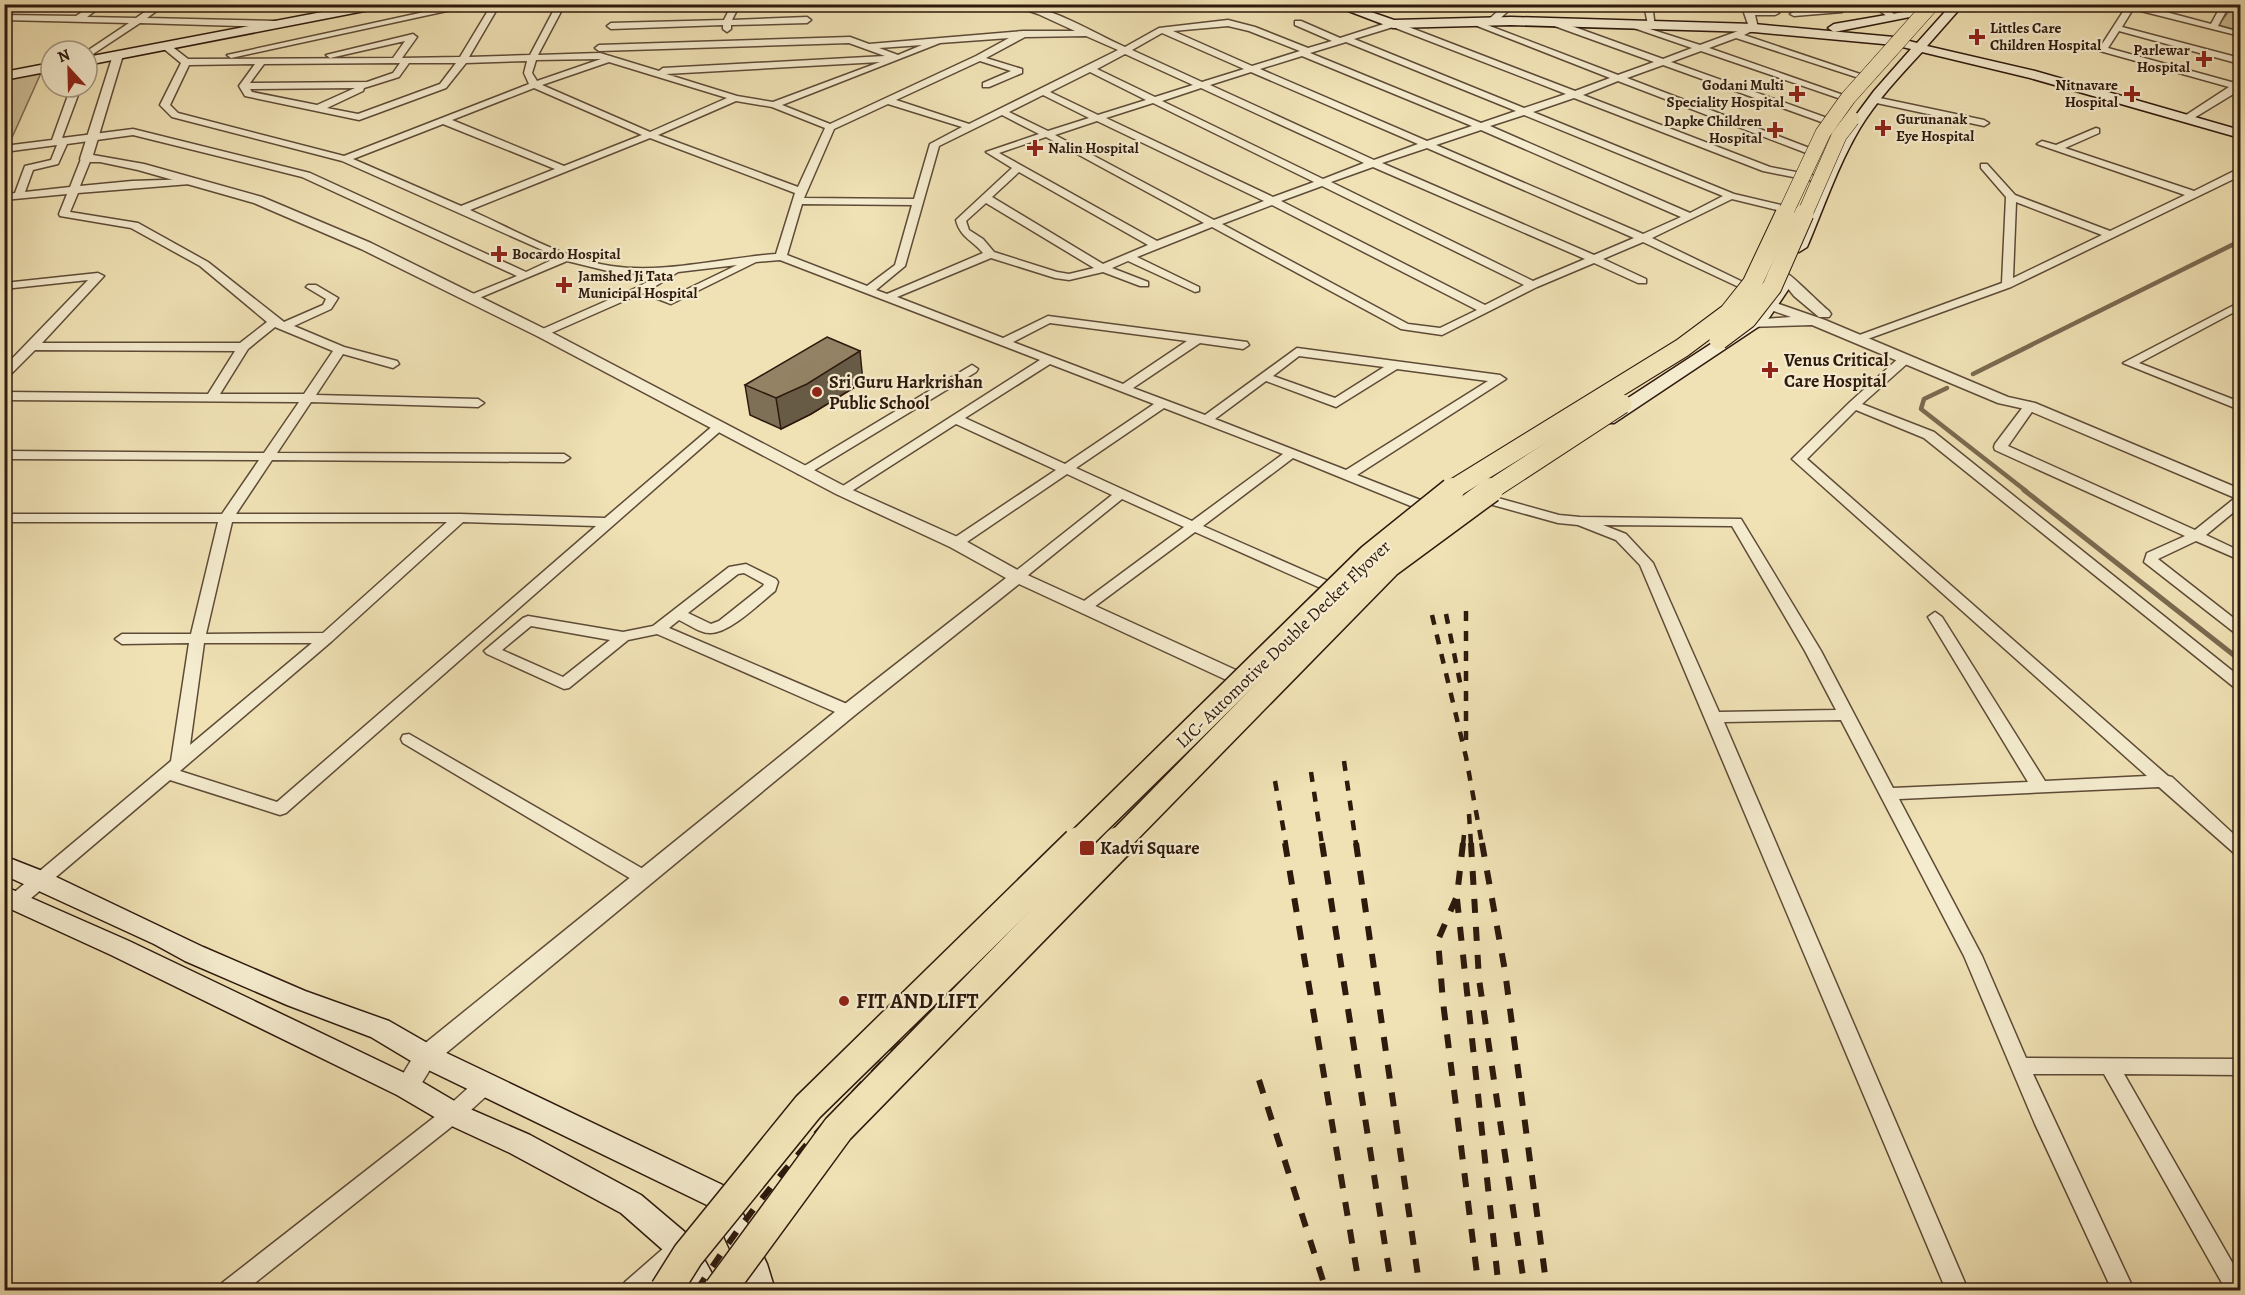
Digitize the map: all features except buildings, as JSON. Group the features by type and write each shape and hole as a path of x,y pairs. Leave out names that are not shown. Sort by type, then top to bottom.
{"main road":[{"path":"99,59 286,25 385,4"},
{"path":"1335,4 1393,24 1492,21 1754,28 1779,31 1895,31"},
{"name":"LIC- Automotive Double Decker Flyover","path":"720,1290 838,1129 1389,565 1465,507 1709,347 1755,312 1772,287 1839,136 1864,102 1947,4"},
{"path":"735,1290 756,1277 849,1133 1276,695 1396,568 1487,499 1752,324 1773,300 1786,277 1855,126 1959,4"},
{"path":"655,1290 681,1248 800,1099 1365,553 1440,492 1665,353 1709,321 1740,290 1809,151 1827,121 1895,31 1927,7"},
{"name":"LIC- Automotive Double Decker Flyover","path":"666,1290 688,1255 808,1107 1370,556 1444,495 1682,348 1729,313 1752,284 1823,133 1848,98 1927,7"},
{"path":"1779,31 1895,31 1923,44 2241,134"},
{"path":"1811,31 1895,31"},
{"path":"1923,44 1961,55"},
{"path":"4,76 39,69"},
{"path":"4,865 41,879 194,954 296,998 380,1029 426,1056 721,1198 756,1277"},
{"path":"10,898 406,1087 453,1114 520,1144 631,1204 681,1248 706,1290"}],"street":[{"path":"78,19 100,4"},
{"path":"99,47 162,4"},
{"path":"475,4 191,62 165,105 174,115 345,159 567,257 595,267 652,271 781,256 1292,453 1423,506"},
{"path":"244,86 248,94 359,117 443,86 463,60 496,4"},
{"path":"561,4 532,59 528,72 534,85 799,196 919,202"},
{"path":"605,43 620,6 695,4"},
{"path":"726,44 727,22 736,4"},
{"path":"1013,4 1041,12 1373,163 1642,281"},
{"path":"1492,21 1512,4"},
{"path":"1648,4 1652,25"},
{"path":"1667,4 1702,6"},
{"path":"1811,31 1794,16 1839,10 1831,4"},
{"path":"1874,4 1895,31"},
{"path":"2213,27 2226,4"},
{"path":"2239,86 2103,49 2132,5 2241,34"},
{"path":"1019,167 961,220 964,231 979,241 990,254 1055,276 1069,277 1102,268 1156,244 1373,163 1483,127 1524,110 1576,94 1754,28 1747,8 1775,13"},
{"path":"4,17 286,25"},
{"path":"395,61 419,28 415,17"},
{"path":"167,47 191,62 532,59 605,43 727,22 807,20"},
{"path":"1471,22 1809,151"},
{"path":"1552,22 1660,63 1827,121"},
{"path":"868,290 900,267 936,144 1126,51 1162,30 1228,23 1252,29 1690,217"},
{"path":"1298,23 1524,110 1731,196 1781,208"},
{"path":"1156,244 991,152 1393,24 1767,169 1828,181"},
{"path":"1631,24 1844,97"},
{"path":"2116,28 2241,61"},
{"path":"1162,30 1431,144 1643,238 1740,290 1873,335 2013,394 2030,406"},
{"path":"866,46 1023,34 1087,33"},
{"path":"781,256 799,196 830,128 979,58 1023,34"},
{"path":"1736,35 1862,76"},
{"path":"300,62 412,37"},
{"path":"345,159 534,85 605,43 726,44 850,40 898,58"},
{"path":"774,105 941,40"},
{"path":"605,43 653,72 735,98 774,105 830,128"},
{"path":"118,55 86,159 64,214 134,225 204,264 279,324 340,350 393,364"},
{"path":"653,72 898,58"},
{"path":"979,58 1019,70 987,85"},
{"path":"319,108 368,85 396,75 406,61"},
{"path":"244,86 261,62"},
{"path":"1090,69 1533,285"},
{"path":"244,86 368,85"},
{"path":"2186,119 2239,86"},
{"path":"1043,92 1273,201 1486,310"},
{"path":"461,210 650,135 735,98"},
{"path":"19,195 29,168 55,162 73,99"},
{"path":"1875,100 1984,123"},
{"path":"889,101 970,127"},
{"path":"1002,112 1405,327 1442,332 1533,285 1690,217 1731,196"},
{"path":"446,121 564,169"},
{"path":"2056,149 2096,131"},
{"path":"4,149 133,132 306,175 526,276"},
{"path":"2069,143 2046,140 2056,149 2194,194"},
{"path":"86,159 100,158 258,200 366,246 542,333 842,491 956,543 1017,577 1276,695"},
{"path":"1983,166 2011,197 2112,235"},
{"path":"1857,339 2007,285 2241,172"},
{"path":"4,197 190,181"},
{"path":"984,197 1102,268 1144,284"},
{"path":"2007,285 2011,197"},
{"path":"888,297 990,254"},
{"path":"472,298 567,257"},
{"path":"1129,257 1195,289"},
{"path":"642,289 671,301 759,258"},
{"path":"542,333 642,289 680,267"},
{"path":"4,286 98,276 4,374"},
{"path":"1786,277 1822,319 1857,339 2003,400 2030,406 2241,495"},
{"path":"212,397 243,347 279,324 327,307 332,298 312,287"},
{"path":"2241,306 2130,363 2241,405"},
{"path":"1004,342 1048,319 1242,345"},
{"path":"1752,324 1822,319"},
{"path":"1125,388 1198,339"},
{"path":"32,346 243,347"},
{"path":"179,763 197,640 226,518 340,350"},
{"path":"1206,420 1297,352 1500,379 1348,475"},
{"path":"1905,359 1799,459 2241,849"},
{"path":"842,491 1050,360"},
{"path":"1266,377 1336,403 1395,365"},
{"path":"803,471 972,369"},
{"path":"2226,400 2241,391"},
{"path":"4,396 308,398 477,403"},
{"path":"956,543 1164,404"},
{"path":"1854,405 1929,435 2241,684"},
{"path":"2030,406 2000,447 2241,556"},
{"path":"956,419 1330,587"},
{"path":"166,773 280,808 507,613 606,522 719,427"},
{"path":"1085,607 1292,453"},
{"path":"4,455 564,458"},
{"path":"406,1087 426,1056 848,711 1122,493"},
{"path":"1487,499 1558,519 1736,522 1813,651 1973,956 2045,1124 2123,1290"},
{"path":"2241,501 2196,536 2152,556 2151,562 2241,630"},
{"path":"4,518 460,518 606,522"},
{"path":"10,898 41,879 179,763 327,638 460,518"},
{"path":"1580,521 1621,537 1646,563 1714,717 1957,1290"},
{"path":"622,637 564,684 492,651 528,621 622,637 658,629 734,570 746,568 771,582 770,588 716,628 710,629 678,614"},
{"path":"1935,617 2040,787"},
{"path":"658,629 848,711"},
{"path":"122,639 327,638"},
{"path":"1714,717 1846,715"},
{"path":"410,739 644,878"},
{"path":"1888,794 2166,781"},
{"path":"2020,1066 2241,1067"},
{"path":"2109,1066 2237,1290"},
{"path":"230,1290 453,1114 485,1085"},
{"path":"634,1290 681,1248"}],"shaded area":[{"path":"2234,5 2240,5 2240,31 2218,25"},
{"path":"39,73 10,142 5,143 5,80"}],"waterway":[{"path":"1973,374 2240,241"},
{"path":"1947,388 1924,399 1921,409 2026,491"},
{"path":"2024,490 2240,660"}],"railway":[{"path":"1788,216 1816,152 1838,115 1878,66 1935,4"},
{"path":"1462,491 1719,328 1748,297 1765,269 1788,214"},
{"path":"1087,844 1380,554 1464,490"},
{"path":"1100,844 1364,581"},
{"path":"1466,611 1466,740"},
{"path":"1446,614 1462,692"},
{"path":"1432,615 1466,757 1482,844"},
{"path":"1344,761 1356,844"},
{"path":"1311,772 1322,844"},
{"path":"1275,781 1286,844"},
{"path":"1469,814 1471,844"},
{"path":"1463,844 1464,835"},
{"path":"697,1290 753,1210 814,1136 879,1067 1102,843"},
{"path":"1285,843 1360,1290"},
{"path":"1322,843 1392,1290"},
{"path":"1356,843 1420,1290"},
{"path":"1463,843 1457,896 1438,940 1443,1002 1479,1290"},
{"path":"1471,843 1479,979 1525,1290"},
{"path":"1482,843 1505,971 1547,1290"},
{"path":"680,1290 737,1208 782,1149 1087,844"},
{"path":"1457,899 1499,1290"},
{"path":"1259,1080 1326,1290"}],"place":[{"name":"Littles Care Children Hospital","path":"1977,37"},
{"name":"Parlewar Hospital","path":"2204,59"},
{"name":"Godani Multi Speciality Hospital","path":"1797,94"},
{"name":"Nitnavare Hospital","path":"2132,94"},
{"name":"Gurunanak Eye Hospital","path":"1883,128"},
{"name":"Dapke Children Hospital","path":"1775,130"},
{"name":"Nalin Hospital","path":"1035,148"},
{"name":"Bocardo Hospital","path":"499,254"},
{"name":"Jamshed Ji Tata Municipal Hospital","path":"564,285"},
{"name":"Venus Critical Care Hospital","path":"1770,370"},
{"name":"Sri Guru Harkrishan Public School","path":"817,392"},
{"name":"Kadvi Square","path":"1087,848"},
{"name":"FIT AND LIFT","path":"844,1001"}]}
